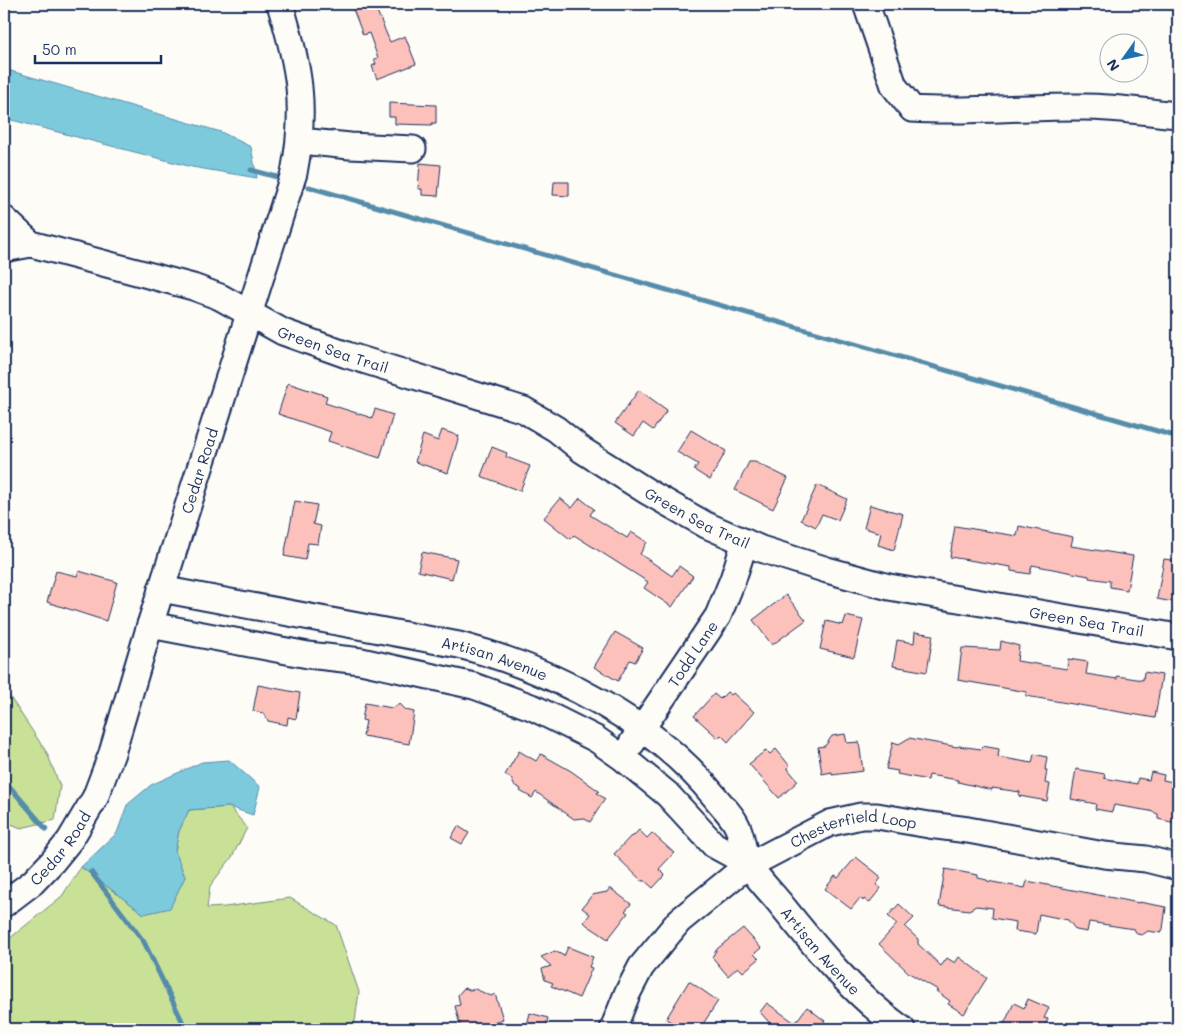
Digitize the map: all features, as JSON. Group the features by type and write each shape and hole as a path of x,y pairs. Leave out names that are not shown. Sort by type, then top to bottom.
{"street":[{"name":"Cedar Road","path":"4,904 32,882 53,861 70,840 95,798 112,753 150,624 294,173 300,141 302,112 298,74 280,4"},
{"path":"866,4 894,86 912,109 942,111 1016,107 1086,107 1178,115"},
{"path":"300,141 413,149"},
{"path":"4,219 31,244"},
{"path":"4,249 31,244"},
{"name":"Green Sea Trail","path":"31,244 193,287 220,297 283,332 347,355 524,410 556,429 582,450 706,526 827,570 889,587 1178,637"},
{"name":"Todd Lane","path":"623,758 718,616 746,542"},
{"name":"Artisan Avenue","path":"161,589 459,645 486,652 587,694 641,730 678,758 698,778 737,824 748,864"},
{"name":"Artisan Avenue","path":"150,624 308,655 360,661 474,686 534,708 565,722 596,739 623,758 667,794 714,845 748,864 808,940 888,1025"},
{"name":"Chesterfield Loop","path":"613,1029 627,994 642,967 679,921 748,864 830,823 861,816 877,816 968,830 1104,855 1146,859 1178,866"}],"green space":[{"path":"4,688 47,753 60,786 55,820 21,828 4,821"},
{"path":"230,807 247,828 232,857 210,886 207,908 290,898 336,925 359,992 354,1029 4,1029 4,943 62,896 81,867 144,914 185,877 175,851 179,831 189,810"}],"water":[{"path":"4,69 221,132 251,147 257,178 192,167 4,118"},
{"path":"229,760 260,787 253,815 229,807 189,810 179,831 175,851 185,877 170,908 144,914 81,867 117,833 127,805 151,785 202,762"}],"building":[{"path":"351,4 374,4 390,42 405,36 416,64 377,79 372,66 376,64 374,59 378,58 369,33 363,35"},
{"path":"389,103 436,105 436,123 432,123 432,125 395,124 395,117 389,117"},
{"path":"420,163 441,165 438,196 422,195 422,189 418,189"},
{"path":"554,182 569,182 569,196 553,195"},
{"path":"288,383 327,396 325,403 372,418 375,409 393,415 380,458 328,441 331,432 278,414"},
{"path":"639,390 667,410 653,430 643,423 634,436 615,423"},
{"path":"442,430 459,436 448,473 415,462 423,435 438,441"},
{"path":"691,430 726,451 710,480 694,470 698,464 677,452"},
{"path":"492,447 507,453 506,457 530,466 520,491 481,476"},
{"path":"749,462 755,462 788,478 773,509 735,490"},
{"path":"817,485 847,499 838,520 822,514 816,527 801,520"},
{"path":"560,498 572,508 580,498 594,509 590,515 627,538 631,532 647,542 640,554 672,576 679,566 693,576 672,607 644,588 648,582 574,535 570,539 544,518"},
{"path":"295,501 317,505 313,524 321,526 318,544 308,543 305,560 284,556"},
{"path":"870,505 903,514 894,550 878,545 881,533 864,528"},
{"path":"955,526 1017,536 1019,526 1073,537 1071,546 1133,556 1127,590 1110,587 1110,581 1032,565 1030,574 1011,571 1011,567 950,557"},
{"path":"422,552 457,559 452,579 418,571"},
{"path":"1164,559 1178,561 1178,586 1176,586 1173,602 1157,599"},
{"path":"56,571 77,576 79,571 117,582 106,621 47,602"},
{"path":"786,595 806,620 772,645 753,620"},
{"path":"846,616 863,620 854,657 820,649 826,621 843,625"},
{"path":"615,632 643,648 635,662 630,660 618,681 594,667"},
{"path":"915,632 933,635 927,672 893,666 897,640 914,643"},
{"path":"1001,641 1019,646 1017,661 1067,669 1068,659 1088,662 1086,674 1117,679 1117,676 1143,680 1144,672 1162,675 1155,718 1026,696 1027,692 958,680 962,648 1000,650"},
{"path":"258,685 300,693 296,719 288,717 287,725 268,721 263,713 253,711"},
{"path":"727,692 731,695 733,693 754,712 728,742 721,735 718,738 694,716 714,694 720,699"},
{"path":"365,703 392,708 400,704 406,710 414,712 409,744 363,736 366,721 362,720"},
{"path":"845,734 847,743 859,742 863,771 832,775 832,772 822,774 818,747 825,746 832,736"},
{"path":"909,738 957,747 981,749 982,746 999,749 998,757 1032,763 1034,754 1047,757 1045,783 1050,784 1047,801 1019,796 1020,792 992,788 992,790 958,782 958,780 929,775 928,780 897,774 898,771 886,769 893,742 899,744"},
{"path":"776,749 789,765 788,769 798,781 779,798 749,764 766,750 770,754"},
{"path":"519,751 536,761 541,754 571,771 599,791 597,793 605,799 590,822 583,818 574,819 536,792 532,798 514,785 511,778 505,775"},
{"path":"1076,769 1105,774 1104,778 1137,784 1138,778 1149,780 1151,772 1164,775 1163,780 1178,783 1178,804 1175,823 1158,819 1158,814 1150,811 1114,805 1112,812 1095,809 1096,804 1071,799"},
{"path":"458,826 469,833 462,844 451,838"},
{"path":"639,830 647,838 652,833 674,853 659,869 665,875 653,888 644,880 643,882 614,854"},
{"path":"856,857 880,876 881,878 876,885 881,888 869,903 860,898 851,909 825,889 835,876 838,878"},
{"path":"945,869 978,875 978,878 987,881 1025,888 1027,881 1166,907 1163,929 1161,933 1148,931 1142,935 1137,934 1134,929 1089,922 1087,932 1076,930 1068,920 1039,914 1036,934 1015,931 1016,922 992,918 993,908 976,906 969,910 939,906"},
{"path":"610,888 631,904 625,911 628,913 608,939 584,922 590,914 582,908 592,895 607,892"},
{"path":"899,904 914,918 905,927 918,939 918,944 941,966 947,958 955,963 959,957 987,978 964,1014 948,1004 950,1001 936,991 938,990 909,973 879,944 897,924 888,916"},
{"path":"743,928 761,948 754,954 759,959 743,972 738,967 728,976 712,957 717,949"},
{"path":"568,947 593,957 589,967 592,968 579,998 551,986 553,983 545,980 542,969 551,966 541,957 555,951 564,956"},
{"path":"689,981 718,1001 701,1027 694,1023 690,1029 683,1029 666,1019"},
{"path":"464,988 475,989 491,996 495,994 503,1019 493,1022 494,1026 482,1029 461,1029 455,1006 460,1005 458,995"},
{"path":"1028,999 1049,1008 1044,1018 1048,1019 1043,1029 1016,1029 1004,1024 1014,1003 1024,1008"},
{"path":"767,1003 795,1023 807,1007 825,1021 819,1029 775,1029 760,1012"},
{"path":"530,1013 548,1018 545,1029 526,1029"}],"waterway":[{"path":"251,170 277,177"},
{"path":"309,187 1178,437"},
{"path":"4,780 46,829"},
{"path":"91,872 144,942 186,1029"}]}
